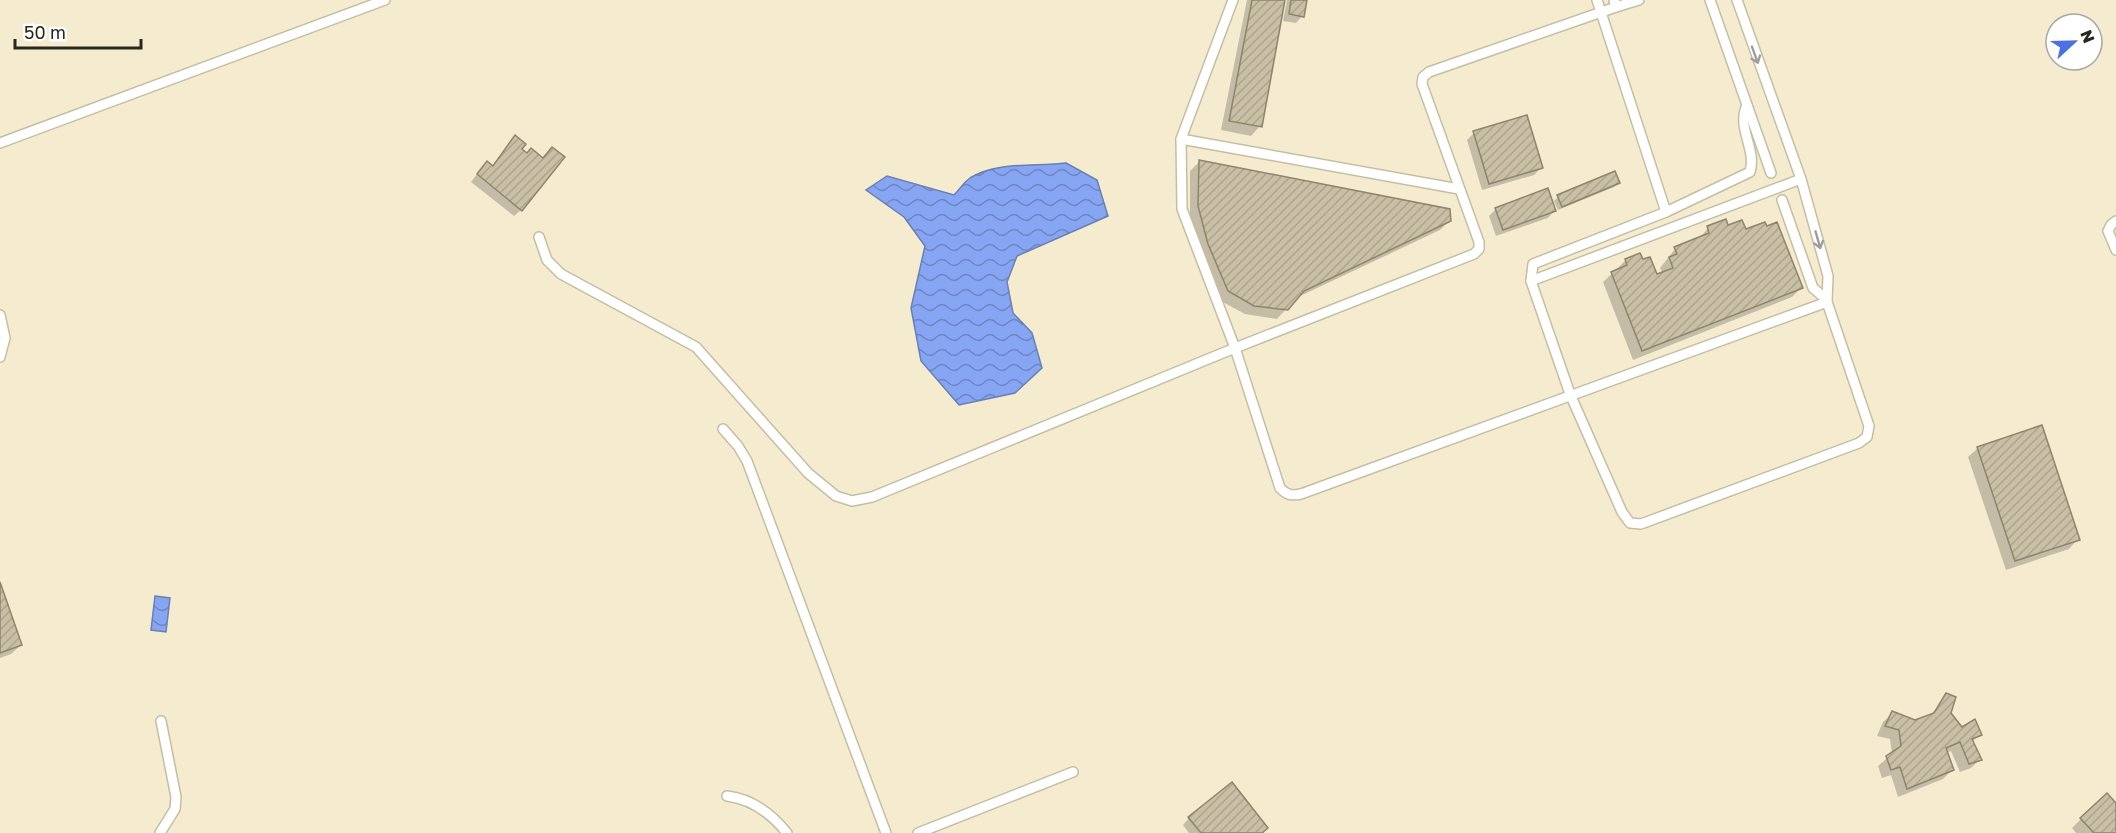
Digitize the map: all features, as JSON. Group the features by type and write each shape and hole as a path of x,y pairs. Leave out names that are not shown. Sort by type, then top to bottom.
{"lane":[{"path":"0,143 385,0"},
{"path":"1233,0 1180,139 1182,209 1235,348 1280,488 1290,495 1301,494 1827,301"},
{"path":"1597,0 1599,14 1666,212"},
{"path":"540,237 547,260 561,274 696,347 808,473 836,496 852,501 872,497 1235,348 1474,254 1479,249 1479,242 1422,84 1423,77 1429,72 1599,14 1615,4 1639,0"},
{"path":"1710,0 1771,173"},
{"path":"1737,0 1801,178 1828,276 1827,301 1869,426 1867,436 1859,443 1641,524 1630,523 1622,512 1570,394 1531,281 1533,264 1666,212 1750,172 1752,164 1742,119 1747,105"},
{"path":"1180,139 1459,189"},
{"path":"1531,281 1801,178"},
{"path":"1782,200 1813,288 1827,301"},
{"path":"2116,221 2110,225 2108,231 2116,250"},
{"path":"0,315 5,338 0,357"},
{"path":"723,429 747,461 886,833"},
{"path":"160,833 175,809 176,797 161,721"},
{"path":"918,833 1073,772"},
{"path":"727,796 750,801 766,812 787,833"}],"water":[{"path":"1066,163 1097,180 1108,216 1017,256 1007,282 1013,313 1032,333 1042,368 1015,393 959,405 921,361 911,308 925,246 904,217 866,190 887,176 954,195 970,178 992,169"},
{"path":"155,596 170,598 166,632 151,630"}],"building":[{"path":"1252,0 1285,0 1262,127 1229,121"},
{"path":"1291,0 1307,0 1304,17 1289,14"},
{"path":"1527,115 1543,168 1489,184 1473,131"},
{"path":"515,135 526,144 522,149 527,153 531,148 543,158 552,147 565,157 522,211 477,174 487,161 493,166"},
{"path":"1199,160 1450,209 1451,221 1304,291 1288,310 1254,306 1228,291 1208,244 1198,206"},
{"path":"1615,171 1620,183 1562,207 1557,195"},
{"path":"1548,188 1556,211 1503,230 1495,208"},
{"path":"1726,219 1728,225 1742,220 1746,229 1765,222 1767,226 1777,222 1803,288 1642,351 1611,272 1627,265 1625,259 1640,253 1643,259 1650,257 1657,274 1673,268 1669,257 1677,254 1674,247 1709,233 1707,226"},
{"path":"2042,425 2080,540 2015,561 1977,447"},
{"path":"0,582 22,645 0,653"},
{"path":"1946,693 1956,697 1951,713 1962,727 1975,719 1982,735 1972,739 1982,760 1969,764 1960,742 1946,748 1954,770 1907,789 1900,767 1891,770 1886,756 1901,746 1899,730 1885,726 1892,711 1915,720 1934,713"},
{"path":"1232,782 1268,828 1262,833 1201,833 1188,817"},
{"path":"2107,793 2116,803 2116,833 2094,833 2080,818"}]}
